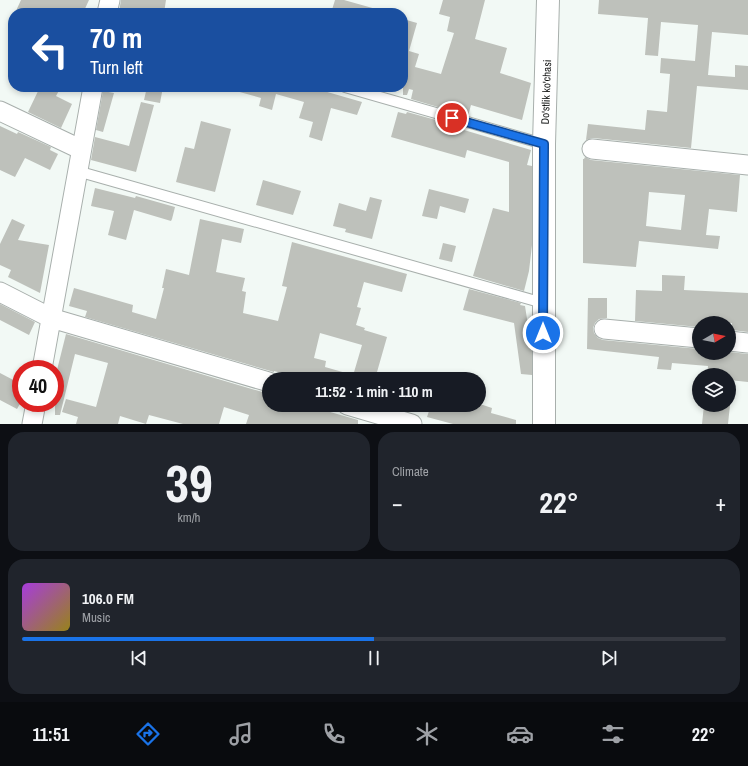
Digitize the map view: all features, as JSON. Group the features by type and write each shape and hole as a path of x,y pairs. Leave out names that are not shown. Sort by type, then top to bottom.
{"street":[{"name":"Do'stlik ko'chasi","path":"544,424 544,144 548,0"},
{"path":"44,360 80,149 92,92"},
{"path":"0,111 80,149"},
{"path":"592,149 748,165"},
{"path":"0,292 51,318 262,380"},
{"path":"604,329 692,337"},
{"path":"736,342 748,343"},
{"path":"32,424 34,412"},
{"path":"372,412 412,424"}],"lane":[{"path":"362,92 544,144"},
{"path":"77,171 543,303"}],"building":[{"path":"21,0 89,0 85,8 17,8"},
{"path":"121,0 166,0 165,8 120,8"},
{"path":"335,0 344,0 372,8 333,8"},
{"path":"443,0 485,0 475,39 507,48 500,73 531,83 522,120 471,105 468,116 411,99 413,90 409,89 408,92 408,20 417,23 409,51 419,54 415,67 441,74 454,33 447,31 450,17 439,14"},
{"path":"599,0 748,0 748,35 712,32 708,75 735,77 735,65 748,66 748,90 697,86 691,148 593,138 586,140 588,124 645,130 647,110 667,112 670,74 660,73 661,58 695,61 698,25 661,22 658,56 645,55 648,18 598,14"},
{"path":"38,92 58,92 56,96 72,104 61,128 28,112"},
{"path":"103,92 114,93 103,132 96,130"},
{"path":"146,92 162,92 160,103 144,100"},
{"path":"240,92 327,92 362,102 357,115 331,108 322,141 309,137 313,122 299,118 304,102 276,94 272,110 259,106 261,98"},
{"path":"403,92 408,92 407,95 403,95"},
{"path":"141,102 154,105 136,172 91,160 95,137 129,146"},
{"path":"398,112 406,114 407,112 465,128 464,130 531,150 527,165 532,166 532,245 529,271 524,291 473,276 493,208 509,212 509,162 467,150 465,158 391,137"},
{"path":"201,121 231,129 215,192 176,182 185,147 194,149"},
{"path":"0,126 17,134 18,132 51,147 50,150 58,154 50,170 25,158 15,177 0,170"},
{"path":"585,157 591,160 740,175 737,212 709,209 706,235 720,236 718,249 639,241 636,267 583,263","holes":["649,192 685,195 681,230 646,226"]},
{"path":"263,180 301,191 293,215 256,205"},
{"path":"95,188 135,198 136,196 175,207 172,219 171,221 134,210 126,240 108,235 114,211 91,206"},
{"path":"429,189 469,199 465,213 440,206 437,219 422,216"},
{"path":"370,197 382,200 372,239 345,232 346,229 333,226 339,203 366,211"},
{"path":"12,219 25,225 18,240 49,245 40,293 8,277 11,270 0,265 0,244"},
{"path":"200,219 244,229 241,243 222,239 216,272 245,278 242,291 246,292 243,313 278,321 287,287 282,286 292,242 407,274 402,292 364,282 357,307 361,308 356,325 365,328 364,330 387,337 377,372 354,372 362,345 320,333 314,358 326,361 325,367 342,372 274,372 85,317 87,311 69,306 74,288 133,305 132,312 156,319 164,288 162,288 166,269 189,275"},
{"path":"443,243 456,246 452,262 439,259"},
{"path":"662,275 685,276 684,290 748,293 748,332 736,330 736,316 692,316 692,326 635,321 636,290 662,291"},
{"path":"469,289 521,303 520,305 525,306 532,351 532,375 521,374 514,323 463,310"},
{"path":"588,298 607,298 607,318 599,319 593,328 594,333 598,338 603,340 692,348 692,360 736,360 736,353 748,354 748,382 736,381 736,368 708,368 708,366 672,363 671,370 657,369 659,357 587,349"},
{"path":"0,304 35,322 29,335 0,320"},
{"path":"66,334 262,392 262,412 330,412 358,420 358,424 246,424 249,415 224,407 219,424 183,424 149,415 146,424 120,416 118,424 76,424 78,417 62,412 64,412 66,399 96,407 108,363 75,354 64,399 64,360 60,360"},
{"path":"0,373 12,379 12,406 0,400"},
{"path":"486,406 492,408 491,413 516,420 516,424 453,424 427,417 429,412 486,412"},
{"path":"55,412 61,412 60,415 55,415"},
{"path":"703,412 729,412 728,424 702,424"}],"route":[{"path":"452,118 544,144 543,333"}]}
